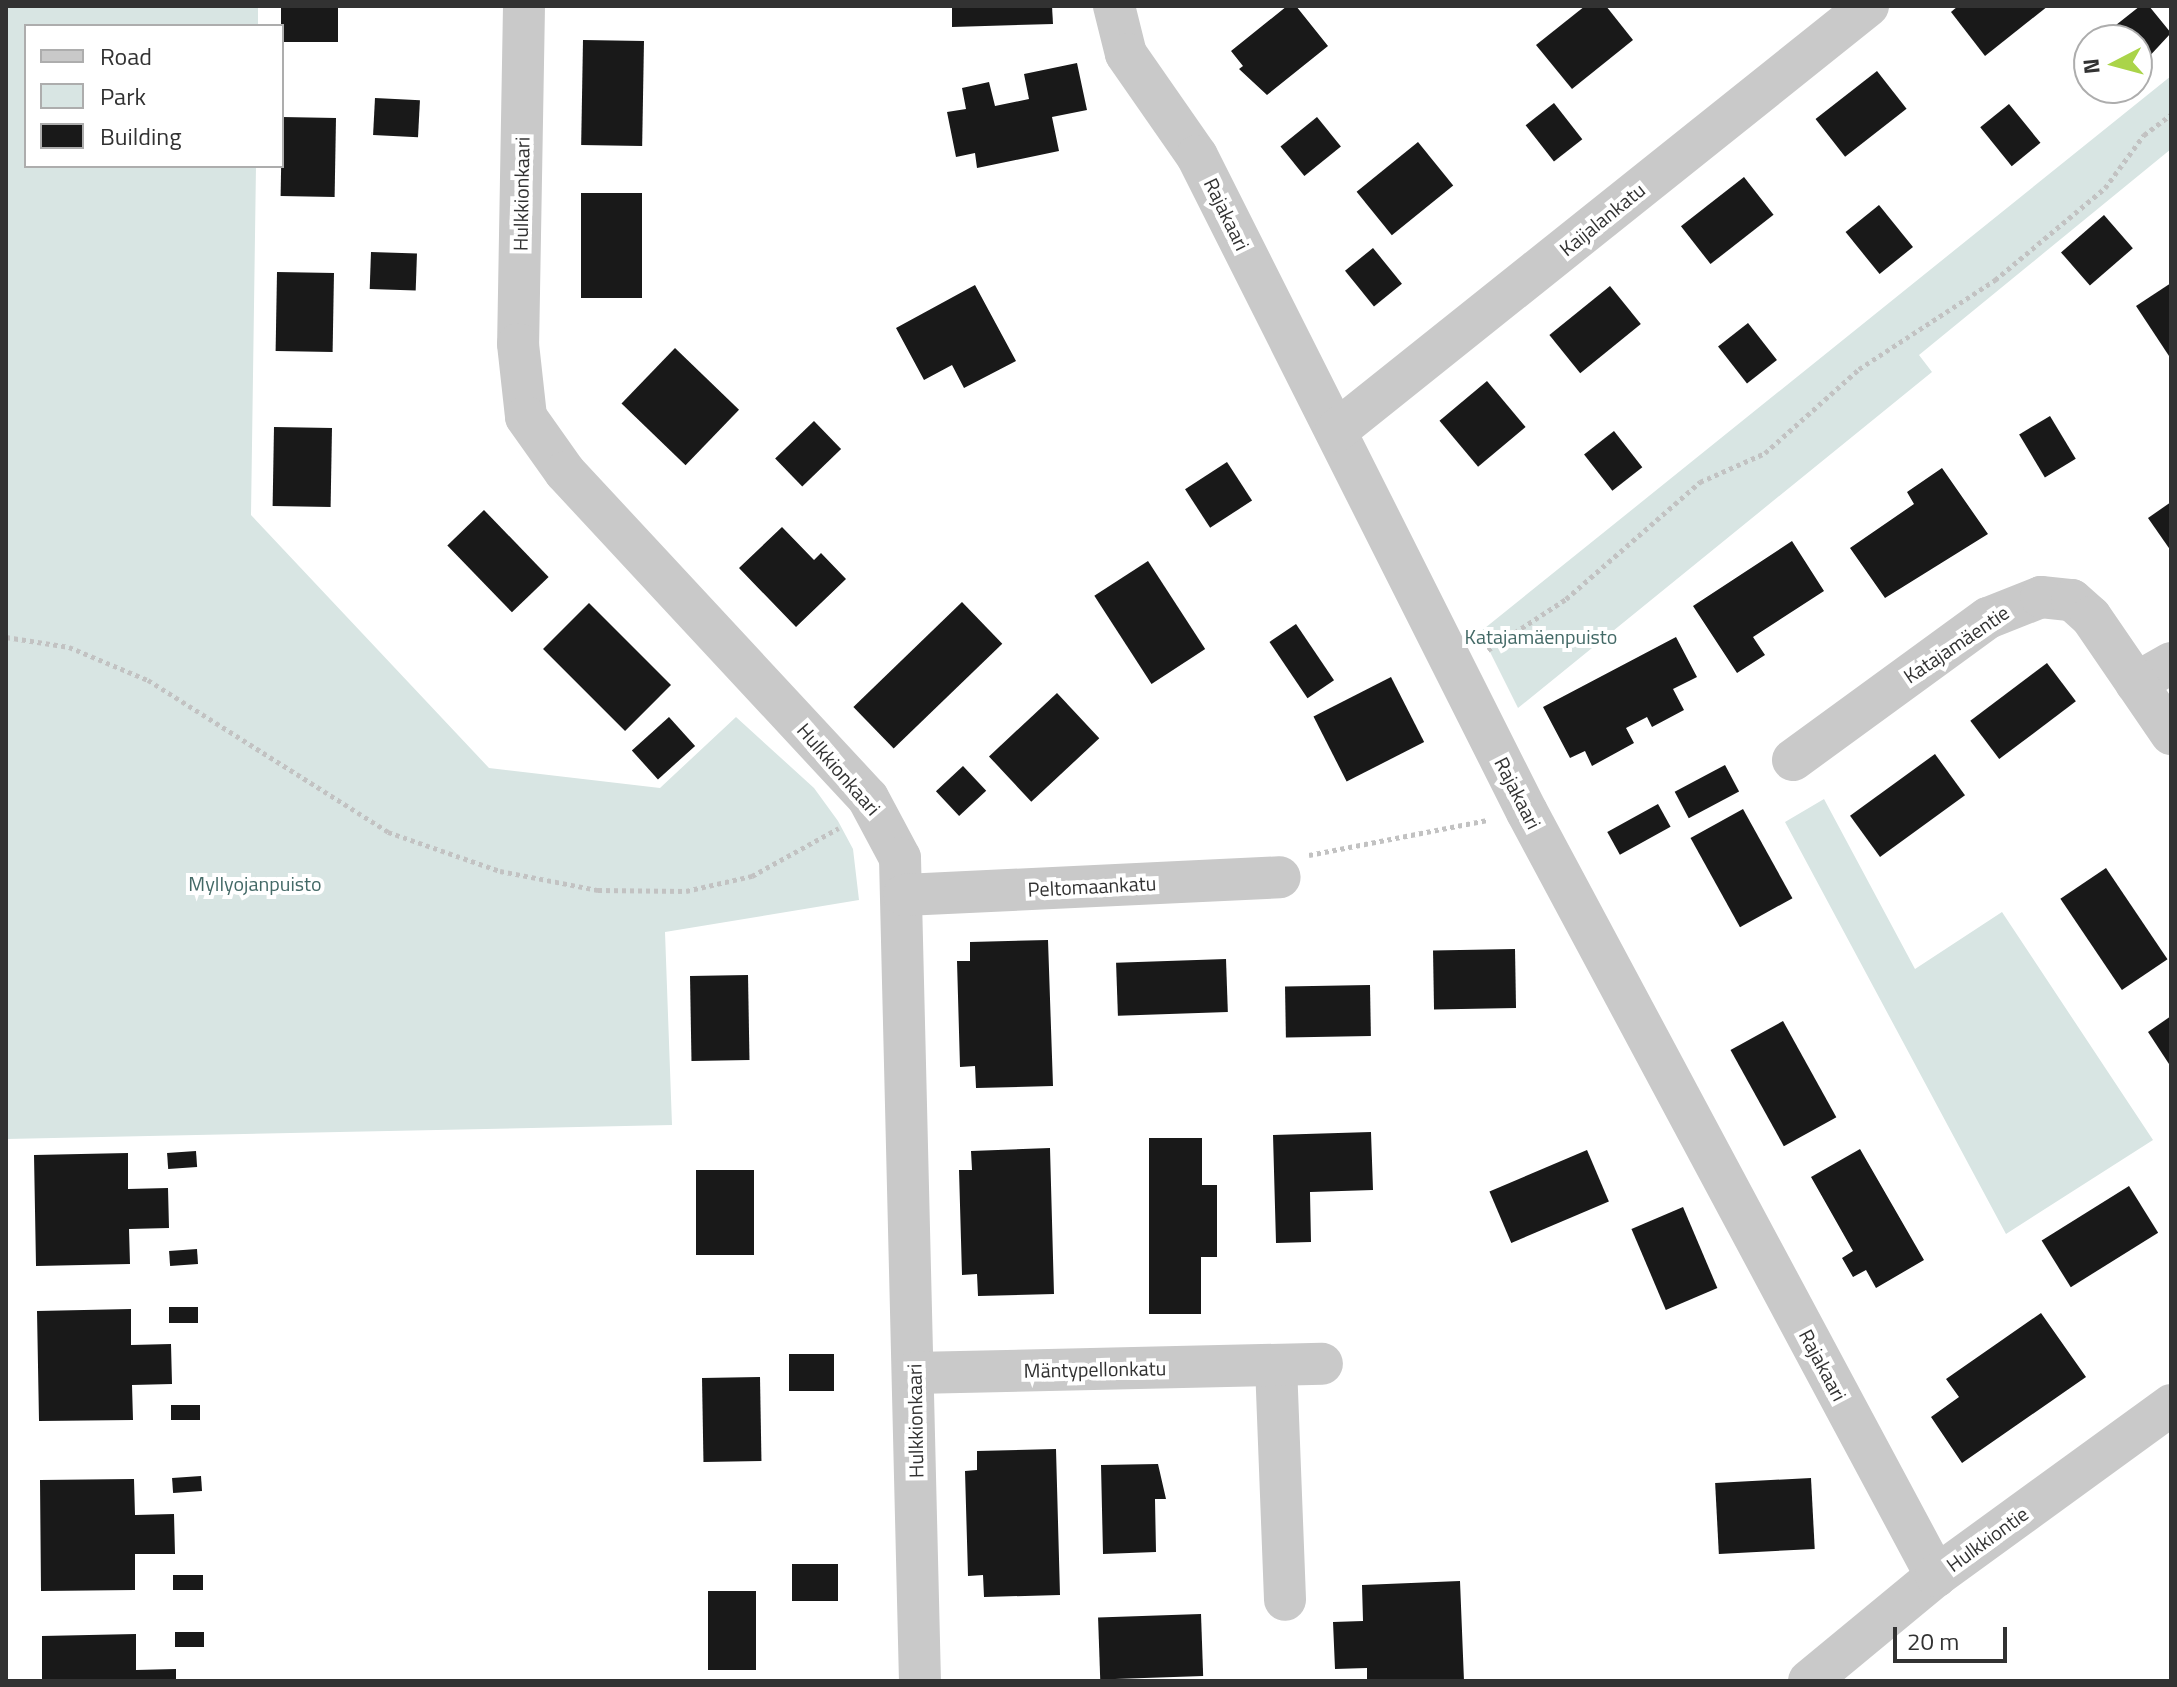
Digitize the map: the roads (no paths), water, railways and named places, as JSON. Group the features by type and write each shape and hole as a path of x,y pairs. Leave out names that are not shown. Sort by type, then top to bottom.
{"street":[{"name":"Hulkkionkaari","path":"524,6 518,344 526,417 558,463 868,798 900,858 904,895 920,1681"},
{"name":"Rajakaari","path":"1114,6 1126,54 1197,156 1527,812 1936,1576"},
{"name":"Kaijalankatu","path":"1336,431 1868,6"},
{"name":"Katajamäentie","path":"1793,760 1988,618 2041,597 2072,600 2154,673 2171,734"},
{"name":"Peltomaankatu","path":"904,895 1280,877"},
{"name":"Mäntypellonkatu","path":"914,1373 1322,1364"},
{"path":"1276,1365 1285,1600"},
{"name":"Hulkkiontie","path":"1809,1681 1936,1576 2171,1405"}],"park label":[{"name":"Katajamäenpuisto","path":"1541,636"},
{"name":"Myllyojanpuisto","path":"255,883"}]}
